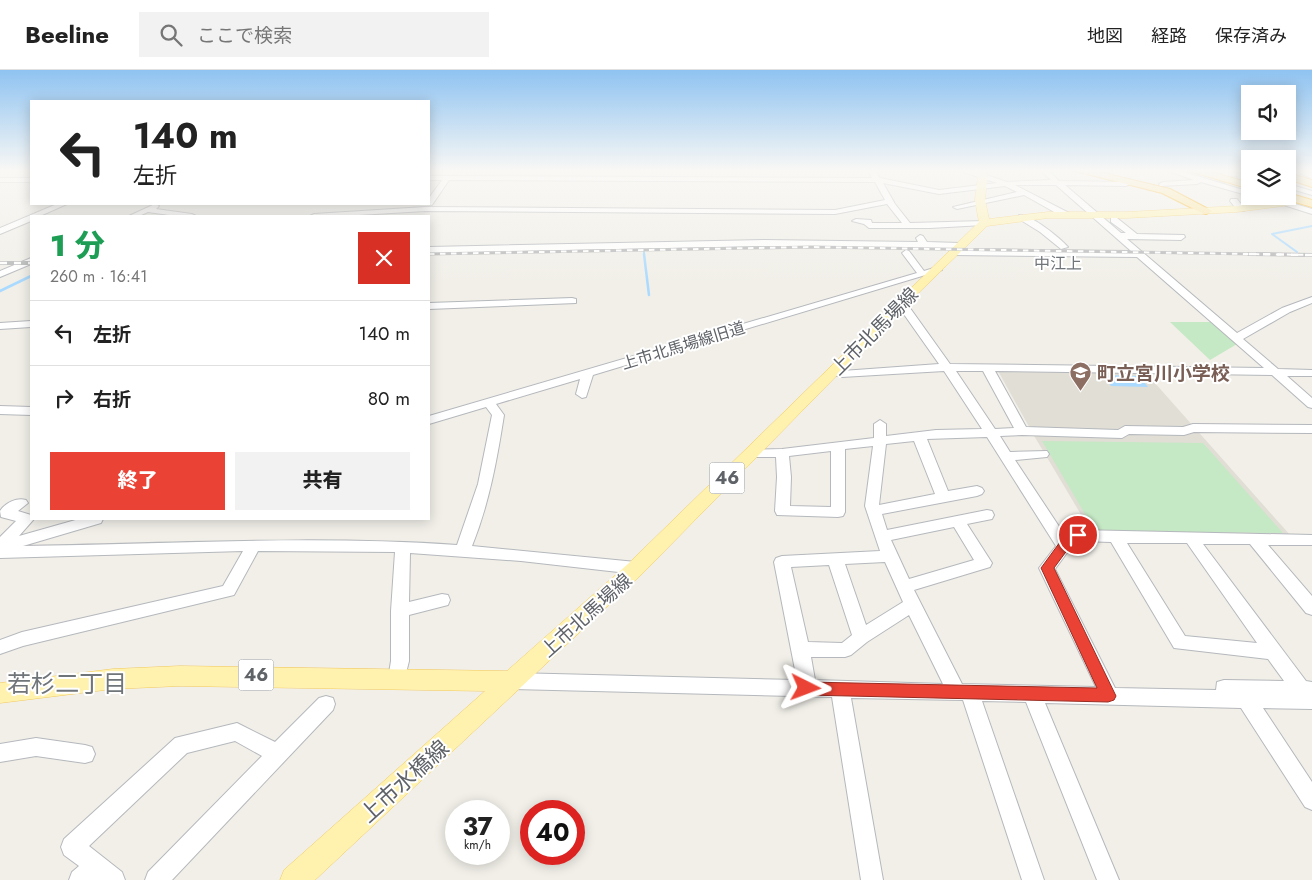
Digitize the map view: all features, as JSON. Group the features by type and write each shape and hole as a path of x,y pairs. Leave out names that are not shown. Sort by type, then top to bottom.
{"highway":[{"path":"1200,208 1206,211"},
{"path":"1202,208 1206,211"}],"main road":[{"path":"981,208 984,223 1022,217 1110,216 1206,211 1223,208"},
{"name":"上市北馬場線","path":"513,681 636,568 901,304 929,272 984,223"},
{"name":"46","path":"0,692 113,679 180,676 513,681"},
{"name":"上市水橋線","path":"294,880 513,681"}],"street":[{"path":"38,215 54,208"},
{"path":"136,215 153,208"},
{"path":"327,215 411,208"},
{"path":"549,208 834,212 855,208"},
{"path":"896,208 912,225 924,245"},
{"path":"972,208 956,217 984,223"},
{"path":"1052,208 1066,215"},
{"path":"1087,208 1312,404"},
{"path":"148,210 175,215"},
{"path":"1110,216 1135,236"},
{"path":"1022,217 1043,230 1064,247"},
{"path":"0,232 30,218"},
{"path":"856,221 912,225 984,223"},
{"path":"869,222 880,244"},
{"path":"941,236 960,246"},
{"path":"1120,236 1181,237"},
{"path":"430,250 764,243 960,246 1141,254"},
{"path":"906,253 929,272"},
{"path":"0,274 30,261"},
{"name":"上市北馬場線旧道","path":"430,420 929,272"},
{"path":"1237,338 1286,310 1312,300"},
{"path":"430,306 572,301"},
{"path":"901,304 991,433 1064,546"},
{"path":"0,331 6,325 30,324"},
{"path":"833,372 842,374 946,367 987,367 1312,373"},
{"path":"987,367 1022,431"},
{"path":"582,394 588,373"},
{"path":"462,551 470,532 494,440 498,414 489,402"},
{"path":"0,410 30,411"},
{"path":"880,424 880,440 872,506 882,536 912,604 962,691 1033,880"},
{"path":"752,453 782,453 919,436 1022,431 1122,434 1125,430 1184,431 1193,428 1312,430"},
{"path":"919,436 943,497"},
{"path":"782,453 784,477 782,511 838,512 838,446"},
{"path":"1006,456 1042,454"},
{"path":"874,511 977,491"},
{"path":"0,547 27,519 6,513 21,503"},
{"path":"882,536 988,515"},
{"path":"0,547 93,520"},
{"path":"905,586 984,563 958,521"},
{"path":"1108,696 1047,568 1064,546 1078,535 1312,540"},
{"path":"1116,537 1180,643 1272,652"},
{"path":"1191,538 1272,652 1309,695"},
{"path":"1255,540 1312,608"},
{"path":"0,552 254,545 330,545 547,557 636,568"},
{"path":"2,644 228,591 254,545"},
{"path":"397,678 400,661 401,557 404,548"},
{"path":"806,688 801,649 782,562 890,556"},
{"path":"835,559 861,637"},
{"path":"399,611 442,600"},
{"path":"801,649 846,650 861,637 912,604"},
{"path":"513,681 840,690 962,691 1238,700 1309,695"},
{"path":"1309,695 1224,688 1238,700 1312,800"},
{"path":"840,690 872,880"},
{"path":"1032,693 1108,880"},
{"path":"156,880 326,704"},
{"path":"114,880 88,872 72,847 182,745 237,732 277,754"},
{"path":"0,753 36,747 85,754"}],"shaded area":[{"path":"997,369 1146,373 1291,536 1092,533"}],"green space":[{"path":"1170,322 1211,322 1237,344 1210,360"},
{"path":"1042,441 1203,443 1283,533 1095,531"}],"water":[{"path":"1103,375 1139,376 1148,387 1111,386"}],"waterway":[{"path":"1297,252 1272,234 1312,226"},
{"path":"644,254 649,295"},
{"path":"0,291 30,276"}],"railway":[{"path":"430,254 811,247 1312,255 1249,254"},
{"path":"0,263 30,263"}],"place":[{"name":"町立宮川小学校","path":"1081,392"}],"district":[{"name":"中江上","path":"1058,263"},
{"name":"若杉二丁目","path":"67,684"}],"route":[{"path":"806,688 1108,696 1047,568 1064,546 1078,535"}]}
